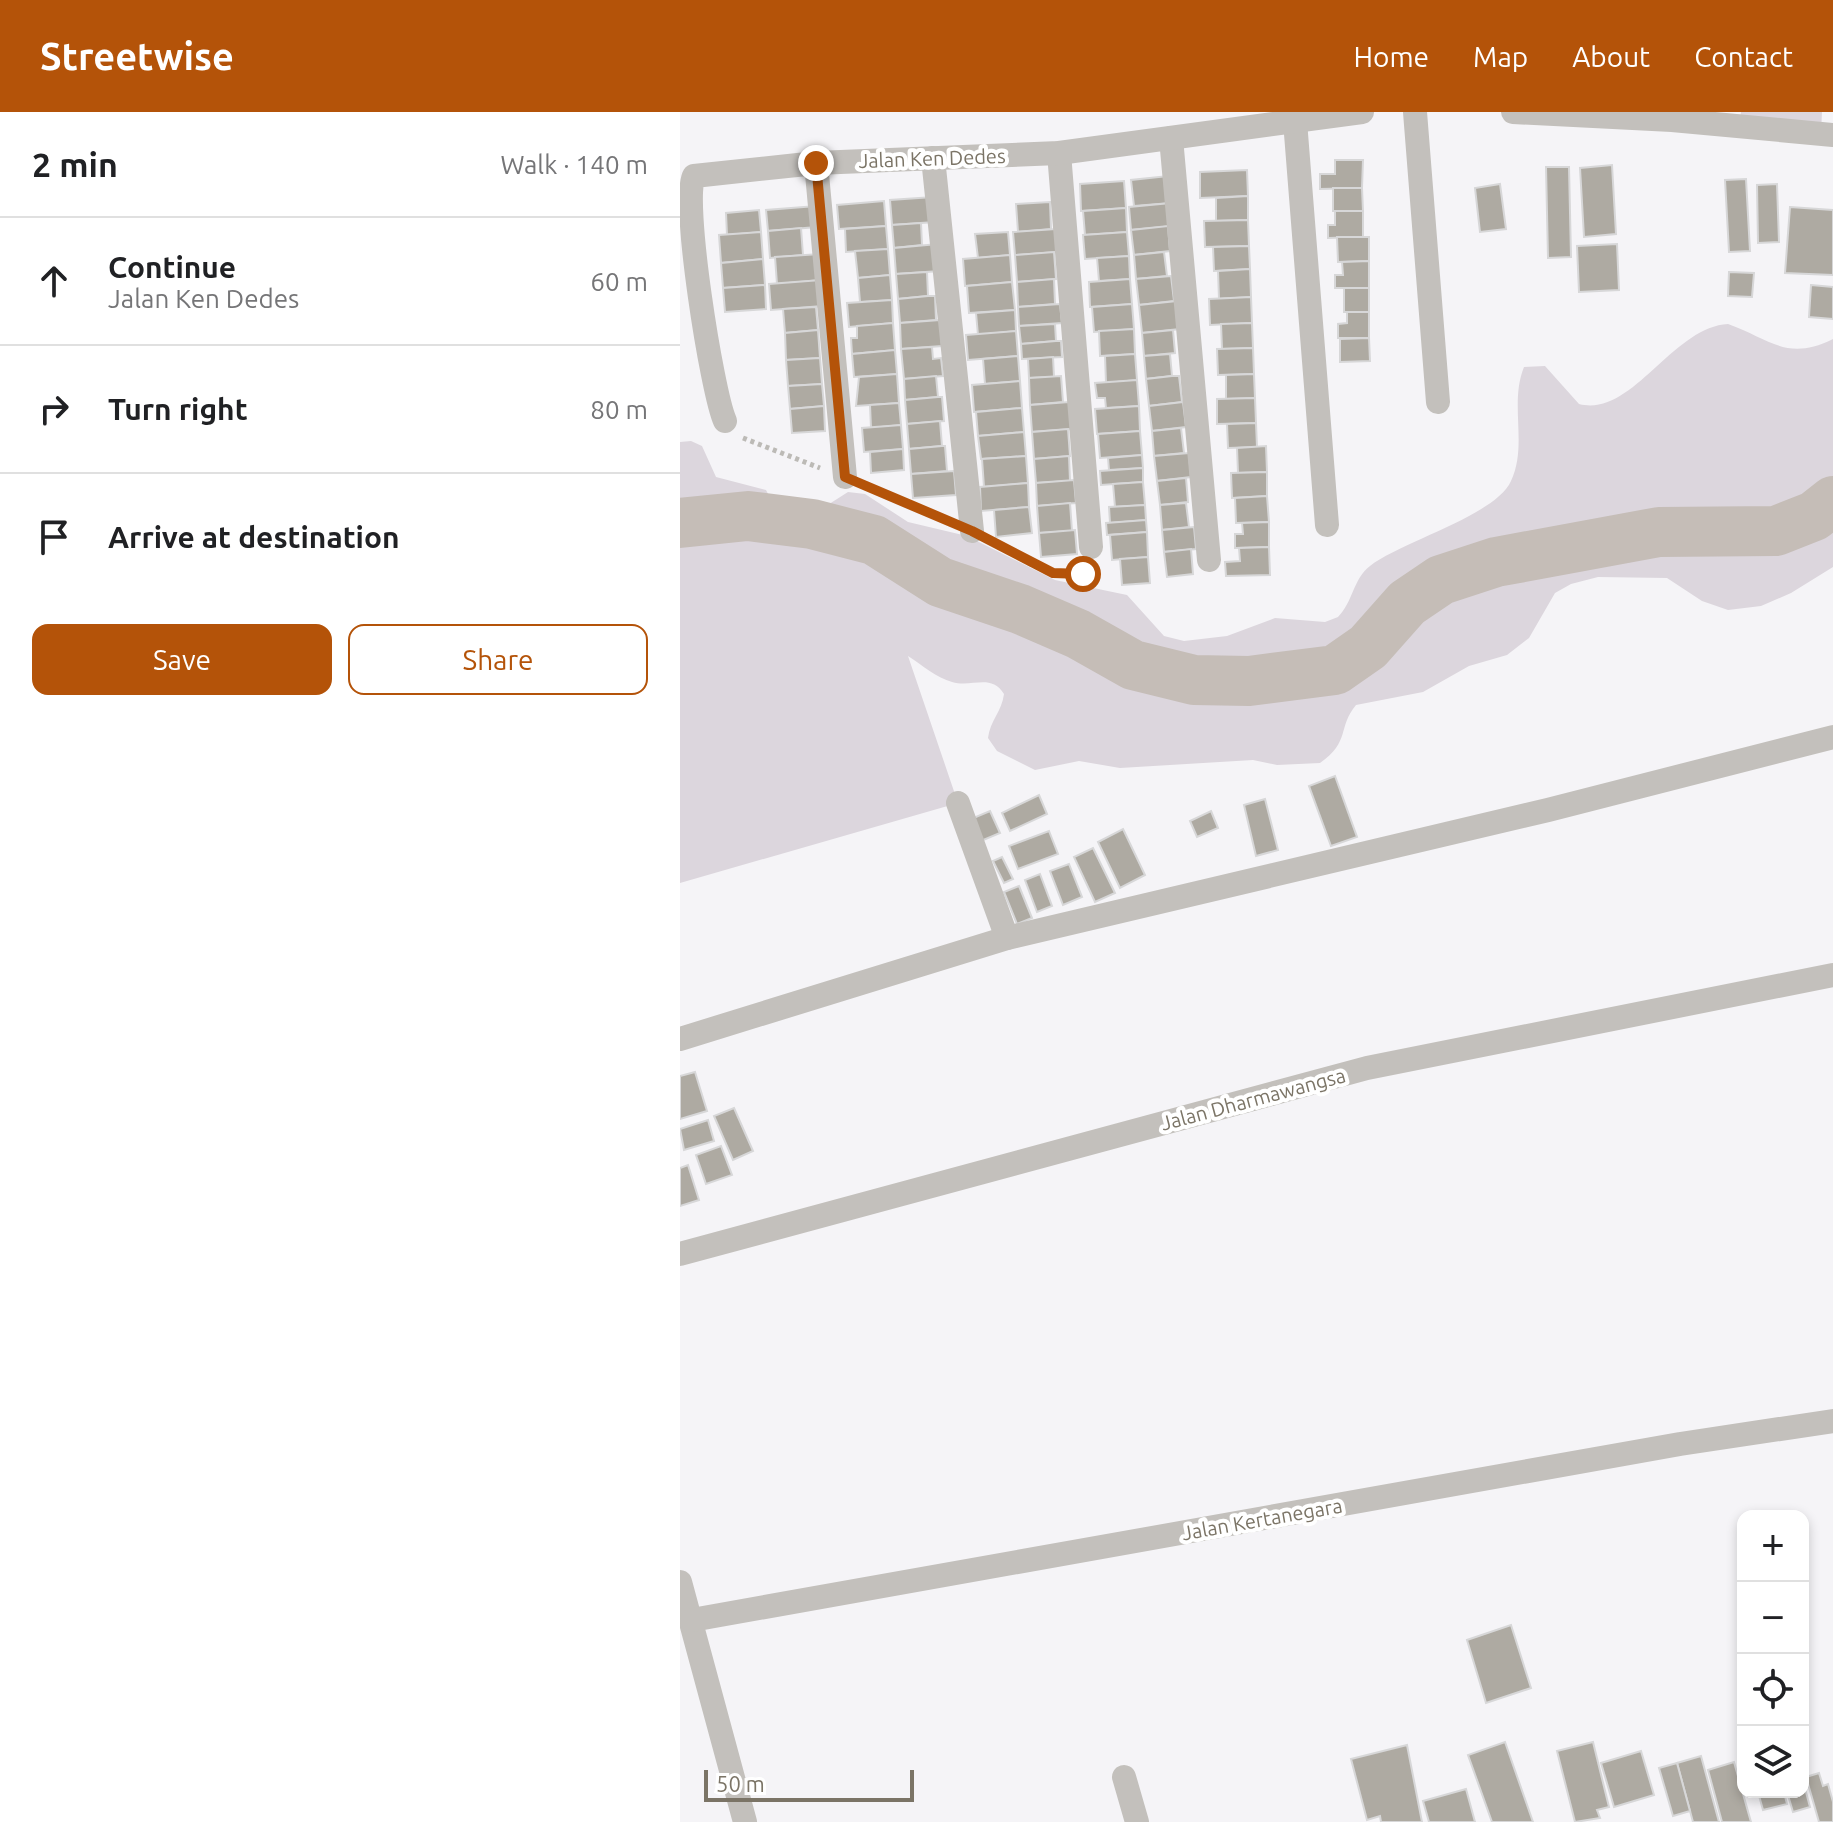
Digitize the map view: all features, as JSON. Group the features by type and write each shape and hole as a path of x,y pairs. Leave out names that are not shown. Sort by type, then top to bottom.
{"street":[{"name":"Jalan Ken Dedes","path":"725,421 716,402 708,350 691,180 703,173 816,163 1059,153 1362,112"},
{"path":"1415,112 1438,402"},
{"path":"1513,112 1672,120 1833,135"},
{"path":"1295,121 1327,525"},
{"path":"1171,138 1209,560"},
{"path":"1059,153 1091,547"},
{"path":"933,158 972,531"},
{"path":"816,163 845,477"},
{"path":"680,1039 1007,938 1548,810 1833,737"},
{"path":"958,803 1007,938"},
{"name":"Jalan Dharmawangsa","path":"680,1254 1367,1068 1833,975"},
{"name":"Jalan Kertanegara","path":"692,1620 1680,1444 1833,1421"},
{"path":"680,1582 745,1822"},
{"path":"1124,1777 1137,1822"}],"path":[{"path":"725,421 742,438 845,477 972,531 1034,564 1071,576 1091,568 1091,547"}],"shaded area":[{"path":"1741,112 1822,112 1821,133 1739,125"},
{"path":"1728,324 1779,346 1791,348 1817,346 1833,339 1833,567 1791,593 1761,606 1728,610 1702,601 1667,578 1598,577 1571,584 1555,593 1529,638 1507,655 1469,666 1423,692 1356,705 1336,748 1320,763 1277,765 1253,760 1120,768 1079,761 1035,770 997,751 988,738 1003,700 1004,694 999,688 987,683 946,680 908,656 958,803 680,883 680,442 691,441 702,446 716,477 766,490 778,513 773,531 811,536 851,548 829,521 826,506 848,492 865,494 908,522 967,536 1055,580 1127,595 1164,636 1184,641 1227,636 1275,618 1325,622 1338,617 1360,577 1370,566 1468,517 1502,494 1516,467 1518,395 1524,367 1545,366 1579,404 1598,405 1617,398 1635,386 1689,340 1708,329"}],"building":[{"path":"1335,160 1363,160 1362,188 1320,189 1320,174 1335,174"},
{"path":"1612,165 1616,234 1584,237 1580,168"},
{"path":"1546,167 1569,167 1571,257 1548,258"},
{"path":"1247,170 1248,196 1200,198 1200,172"},
{"path":"1168,176 1171,203 1134,206 1131,180"},
{"path":"1746,179 1750,251 1729,252 1725,180"},
{"path":"1124,181 1126,208 1081,211 1080,184"},
{"path":"1500,184 1506,229 1480,232 1475,188"},
{"path":"1777,184 1779,242 1758,243 1757,185"},
{"path":"1333,188 1362,188 1363,211 1333,211"},
{"path":"1248,196 1248,220 1216,221 1216,198"},
{"path":"933,197 935,222 892,225 890,200"},
{"path":"884,201 886,226 839,229 837,205"},
{"path":"1050,202 1051,229 1018,232 1016,204"},
{"path":"1171,203 1173,226 1131,230 1129,207"},
{"path":"816,206 817,227 768,231 766,210"},
{"path":"1790,207 1833,210 1833,275 1785,273"},
{"path":"1126,208 1127,232 1085,235 1083,211"},
{"path":"759,210 761,232 727,235 726,213"},
{"path":"1335,211 1363,211 1363,237 1328,238 1328,225 1335,225"},
{"path":"1248,220 1249,246 1205,247 1204,221"},
{"path":"921,223 922,245 894,248 892,225"},
{"path":"886,226 888,249 846,252 845,229"},
{"path":"1168,226 1170,251 1134,255 1131,230"},
{"path":"801,228 803,255 770,258 768,231"},
{"path":"1056,229 1057,252 1015,255 1013,232"},
{"path":"761,232 763,259 721,263 719,235"},
{"path":"1008,232 1010,255 978,258 975,234"},
{"path":"1127,232 1129,256 1085,259 1083,235"},
{"path":"1337,237 1369,237 1369,261 1338,262"},
{"path":"938,244 940,271 896,274 894,248"},
{"path":"1617,244 1619,290 1579,292 1577,246"},
{"path":"1249,246 1250,269 1214,271 1213,247"},
{"path":"888,249 890,275 858,278 855,251"},
{"path":"1054,252 1056,279 1017,282 1015,255"},
{"path":"1164,252 1167,276 1136,279 1134,255"},
{"path":"820,254 821,280 777,284 775,257"},
{"path":"1010,255 1012,282 965,286 963,259"},
{"path":"1129,256 1130,279 1099,281 1097,258"},
{"path":"763,259 765,285 723,288 721,263"},
{"path":"1369,261 1369,288 1335,288 1335,275 1343,275 1342,262"},
{"path":"1250,269 1251,297 1219,299 1218,271"},
{"path":"927,272 928,296 898,299 896,274"},
{"path":"1729,272 1754,273 1752,297 1728,296"},
{"path":"890,275 892,300 860,302 858,278"},
{"path":"1171,276 1174,301 1139,305 1136,279"},
{"path":"1054,279 1055,304 1018,307 1017,282"},
{"path":"1130,279 1132,304 1090,307 1089,282"},
{"path":"821,280 823,306 771,310 769,284"},
{"path":"1012,282 1015,310 969,313 967,286"},
{"path":"765,285 766,309 725,312 723,288"},
{"path":"1811,285 1833,287 1833,319 1809,317"},
{"path":"1344,288 1369,288 1369,312 1344,312"},
{"path":"935,296 936,320 900,323 898,299"},
{"path":"1251,297 1252,323 1210,325 1209,299"},
{"path":"892,300 893,323 849,327 847,303"},
{"path":"1177,301 1180,329 1142,333 1139,305"},
{"path":"1060,304 1062,323 1019,326 1018,307"},
{"path":"1132,304 1134,329 1094,332 1092,307"},
{"path":"816,307 818,330 785,333 783,309"},
{"path":"1015,310 1016,331 978,335 976,313"},
{"path":"1347,312 1369,312 1369,338 1338,338 1338,324 1347,323"},
{"path":"940,320 942,346 901,349 900,323"},
{"path":"893,323 895,350 852,354 851,338 857,338 857,326"},
{"path":"1252,323 1253,348 1222,349 1221,324"},
{"path":"1055,324 1056,341 1021,344 1019,326"},
{"path":"1134,329 1135,354 1100,356 1099,331"},
{"path":"818,330 820,358 786,360 785,333"},
{"path":"1173,330 1175,353 1144,356 1142,333"},
{"path":"1016,331 1018,356 968,360 966,335"},
{"path":"1369,338 1370,361 1340,362 1340,339"},
{"path":"1061,341 1062,357 1022,359 1021,344"},
{"path":"932,347 933,359 941,358 943,376 904,379 901,349"},
{"path":"1253,348 1254,374 1218,375 1217,349"},
{"path":"895,350 897,374 854,377 852,354"},
{"path":"1135,354 1137,380 1106,383 1105,356"},
{"path":"1170,354 1172,376 1146,379 1144,356"},
{"path":"1018,356 1020,381 985,384 983,359"},
{"path":"1053,357 1054,377 1029,378 1028,359"},
{"path":"820,358 822,384 788,386 786,360"},
{"path":"897,374 899,403 856,406 859,377"},
{"path":"1254,374 1255,398 1226,399 1226,375"},
{"path":"936,376 938,397 905,400 904,379"},
{"path":"1061,376 1063,402 1030,405 1029,378"},
{"path":"1179,376 1182,402 1149,406 1146,379"},
{"path":"1137,380 1139,406 1106,408 1105,398 1097,398 1095,383"},
{"path":"1020,381 1022,408 974,412 972,385"},
{"path":"822,384 824,406 790,409 788,386"},
{"path":"942,397 944,421 907,424 905,400"},
{"path":"1255,398 1256,423 1217,424 1217,399"},
{"path":"1069,402 1072,429 1032,432 1030,405"},
{"path":"1183,402 1186,427 1152,431 1149,406"},
{"path":"899,403 901,425 871,428 870,405"},
{"path":"824,406 825,431 792,433 790,409"},
{"path":"1139,406 1140,431 1097,434 1095,409"},
{"path":"1022,408 1024,432 978,436 976,412"},
{"path":"940,421 942,446 909,449 907,424"},
{"path":"1256,423 1257,447 1228,448 1227,424"},
{"path":"901,425 903,449 864,452 862,428"},
{"path":"1181,428 1184,453 1154,456 1152,431"},
{"path":"1068,429 1070,456 1034,459 1032,432"},
{"path":"1140,431 1142,455 1100,458 1098,434"},
{"path":"1024,432 1026,456 981,459 978,436"},
{"path":"945,446 947,471 911,474 909,449"},
{"path":"1266,446 1267,472 1238,473 1237,448"},
{"path":"903,449 904,470 871,473 870,452"},
{"path":"1189,453 1191,477 1157,481 1154,456"},
{"path":"1142,455 1143,468 1109,470 1108,458"},
{"path":"1026,456 1028,483 984,487 982,459"},
{"path":"1069,456 1070,481 1036,483 1034,459"},
{"path":"1143,468 1143,482 1101,485 1100,471"},
{"path":"954,471 956,495 913,498 911,474"},
{"path":"1267,472 1267,496 1232,498 1231,473"},
{"path":"1186,478 1188,502 1160,505 1157,481"},
{"path":"1074,480 1076,503 1037,506 1036,483"},
{"path":"1143,482 1145,505 1115,507 1113,484"},
{"path":"1028,483 1029,507 981,511 980,487"},
{"path":"1267,496 1269,522 1236,523 1235,498"},
{"path":"1070,503 1072,531 1039,533 1037,506"},
{"path":"1186,503 1189,527 1162,530 1160,505"},
{"path":"1145,505 1146,520 1110,523 1109,507"},
{"path":"1029,507 1032,533 996,537 994,510"},
{"path":"1146,520 1147,532 1107,535 1106,523"},
{"path":"1269,522 1269,547 1235,548 1235,534 1243,534 1242,523"},
{"path":"1194,527 1196,549 1164,552 1162,530"},
{"path":"1075,530 1077,554 1041,557 1039,533"},
{"path":"1147,532 1148,557 1112,560 1110,535"},
{"path":"1269,547 1270,575 1226,576 1225,562 1240,561 1239,548"},
{"path":"1191,549 1193,574 1167,577 1164,552"},
{"path":"1148,557 1150,583 1122,585 1120,559"},
{"path":"1335,776 1357,837 1331,846 1309,786"},
{"path":"1039,795 1047,814 1010,831 1002,813"},
{"path":"1265,799 1278,850 1256,856 1244,805"},
{"path":"990,811 1000,833 981,841 971,819"},
{"path":"1211,811 1218,828 1197,837 1190,821"},
{"path":"1123,829 1145,875 1120,888 1098,842"},
{"path":"1049,831 1058,854 1018,869 1009,846"},
{"path":"1093,848 1115,893 1095,902 1074,857"},
{"path":"1002,857 1013,879 1004,883 993,861"},
{"path":"1069,864 1082,897 1063,905 1050,871"},
{"path":"1040,874 1052,906 1037,912 1025,880"},
{"path":"1019,886 1032,918 1017,924 1004,892"},
{"path":"695,1072 707,1111 680,1119 680,1076"},
{"path":"734,1108 753,1151 733,1160 714,1116"},
{"path":"708,1120 714,1141 684,1150 680,1129"},
{"path":"721,1146 732,1175 706,1184 696,1155"},
{"path":"688,1165 699,1200 680,1206 680,1168"},
{"path":"1511,1625 1531,1688 1486,1703 1467,1640"},
{"path":"1505,1742 1533,1822 1492,1822 1468,1755"},
{"path":"1593,1742 1609,1807 1597,1810 1600,1818 1575,1822 1557,1751"},
{"path":"1407,1745 1422,1822 1381,1822 1380,1816 1367,1820 1351,1759"},
{"path":"1641,1751 1654,1795 1614,1807 1601,1763"},
{"path":"1701,1756 1719,1822 1693,1822 1677,1763"},
{"path":"1734,1762 1737,1798 1744,1798 1751,1822 1722,1822 1708,1770"},
{"path":"1677,1763 1690,1811 1673,1816 1659,1768"},
{"path":"1819,1773 1823,1786 1828,1784 1833,1802 1833,1822 1819,1822 1809,1787 1809,1776"},
{"path":"1466,1789 1475,1822 1429,1822 1423,1801"},
{"path":"1760,1798 1786,1798 1787,1804 1763,1810"},
{"path":"1789,1798 1808,1798 1810,1807 1793,1812"}],"waterway":[{"path":"680,523 748,516 812,524 874,540 940,582 1020,609 1078,634 1133,665 1194,680 1249,681 1335,670 1368,647 1407,603 1441,580 1496,562 1659,532 1776,531 1814,516 1833,501"}],"route":[{"path":"816,163 845,477 972,531 1053,573 1083,574"}]}
